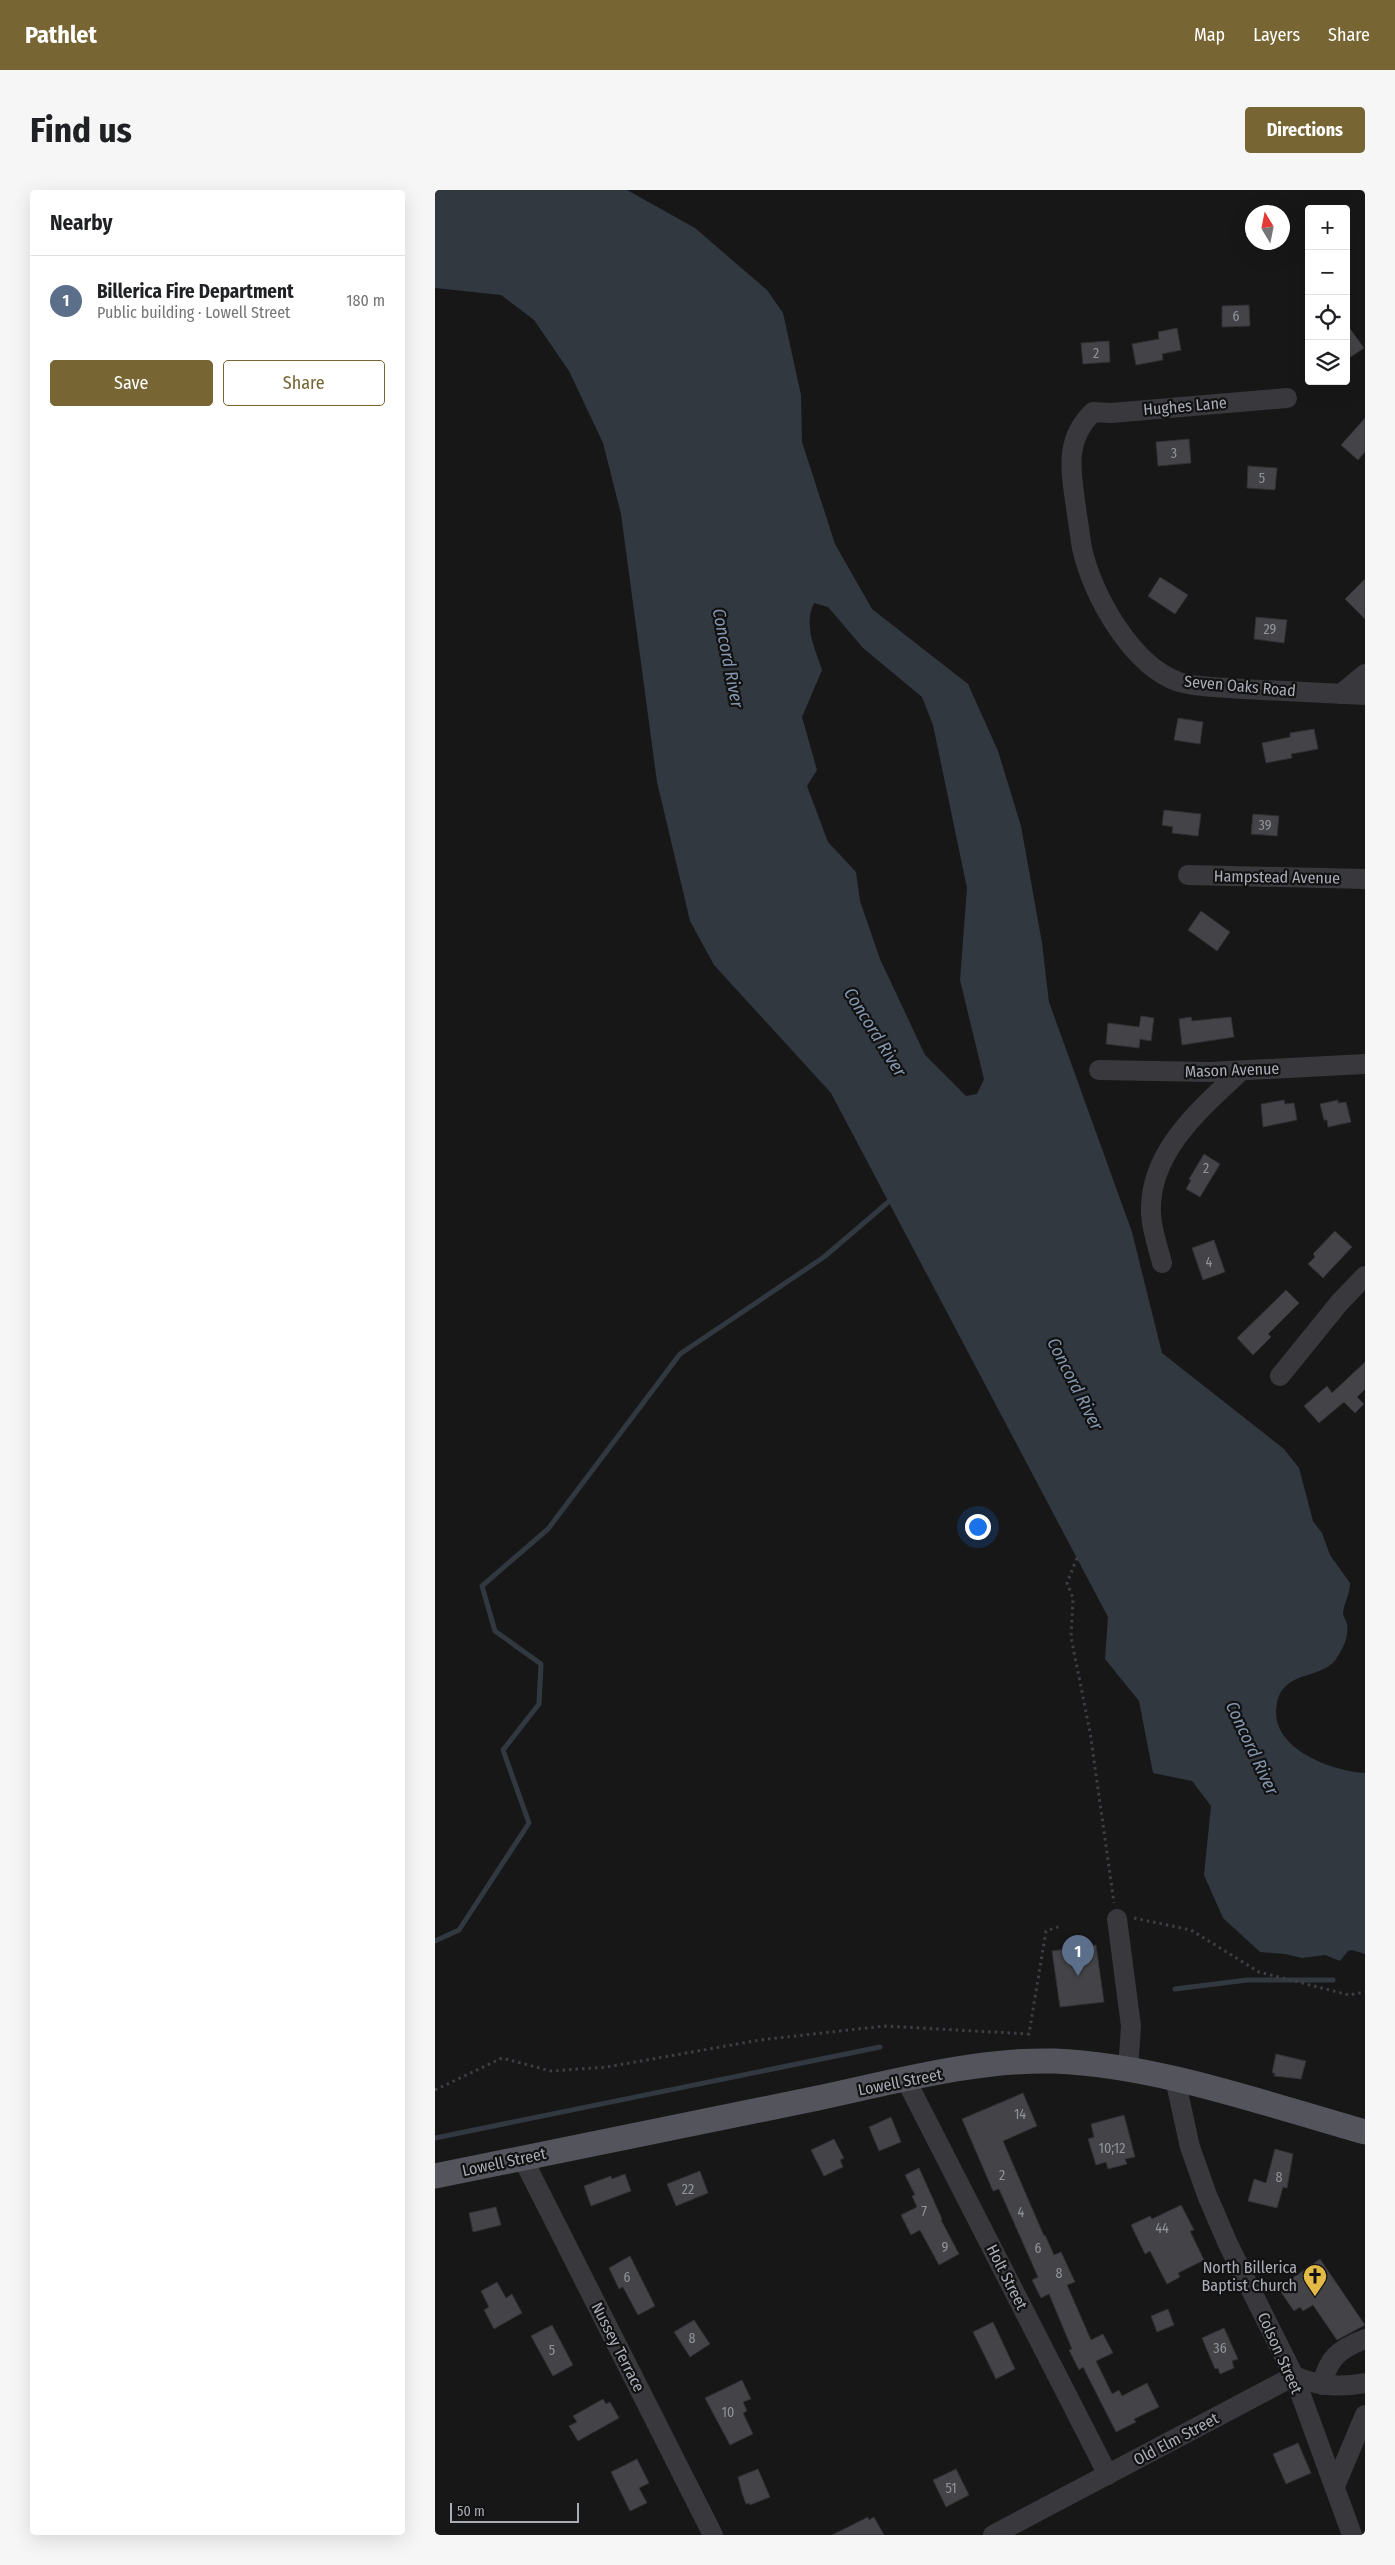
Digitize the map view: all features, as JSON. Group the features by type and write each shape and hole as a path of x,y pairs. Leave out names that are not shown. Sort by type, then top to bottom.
{"main road":[{"name":"Lowell Street","path":"435,2176 906,2080 1023,2062 1052,2061 1129,2068 1365,2132"}],"street":[{"name":"Hughes Lane","path":"1086,419 1093,412 1287,398"},
{"name":"Seven Oaks Road","path":"1086,419 1072,442 1073,479 1082,550 1100,597 1115,624 1149,665 1180,682 1218,687 1365,696"},
{"path":"1341,694 1365,674"},
{"name":"Hampstead Avenue","path":"1188,875 1365,879"},
{"name":"Mason Avenue","path":"1099,1070 1162,1072 1241,1071 1365,1064"},
{"path":"1162,1263 1151,1215 1153,1184 1159,1166 1190,1123 1241,1071"},
{"path":"1280,1376 1340,1302 1365,1276"},
{"path":"1117,1919 1131,2026 1129,2068"},
{"name":"Colson Street","path":"1175,2079 1190,2146 1210,2203 1294,2376 1353,2535"},
{"name":"Holt Street","path":"906,2080 1108,2475"},
{"name":"Nussey Terrace","path":"523,2158 713,2535"},
{"path":"1322,2385 1326,2367 1335,2356 1365,2339"},
{"path":"1294,2376 1322,2385 1339,2386 1365,2383"},
{"name":"Old Elm Street","path":"993,2535 1294,2376"},
{"path":"1335,2486 1365,2415"}],"path":[{"path":"1077,1558 1067,1583 1073,1598 1071,1637 1089,1732 1117,1919 1137,1918 1191,1930 1259,1972 1349,1995 1365,1992"},
{"path":"435,2090 501,2058 551,2071 607,2067 760,2040 884,2026 1029,2034 1046,1931 1061,1926"}],"water":[{"name":"Concord River","path":"435,190 627,190 695,228 767,290 783,313 801,395 802,442 835,544 872,609 968,684 998,751 1021,826 1042,943 1049,1002 1132,1232 1162,1353 1284,1449 1299,1468 1313,1521 1322,1533 1330,1555 1350,1583 1343,1613 1347,1624 1346,1641 1340,1652 1333,1663 1289,1683 1280,1694 1276,1710 1278,1724 1284,1736 1307,1756 1337,1768 1365,1773 1365,1954 1352,1950 1348,1951 1340,1961 1325,1955 1302,1958 1285,1954 1260,1952 1223,1918 1204,1875 1211,1806 1192,1781 1153,1773 1139,1701 1105,1659 1108,1617 831,1093 714,965 690,921 657,782 621,514 603,443 569,371 534,320 501,295 435,288","holes":["814,603 828,607 863,648 922,697 933,725 967,888 960,980 984,1079 977,1094 966,1096 925,1055 880,959 860,901 856,872 828,842 807,786 817,770 802,717 822,670 811,636 811,611"]}],"building":[{"path":"1249,305 1250,326 1222,327 1222,306"},
{"path":"1177,328 1181,350 1162,354 1163,360 1136,365 1132,344 1159,339 1158,332"},
{"path":"1350,329 1364,348 1350,357"},
{"path":"1109,341 1110,362 1083,364 1081,343"},
{"path":"1365,418 1365,452 1358,460 1341,445"},
{"path":"1189,439 1191,463 1158,466 1156,442"},
{"path":"1248,466 1277,468 1275,490 1247,488"},
{"path":"1160,577 1188,595 1175,614 1148,596"},
{"path":"1365,579 1365,619 1345,599"},
{"path":"1256,617 1287,620 1284,643 1254,639"},
{"path":"1178,718 1203,722 1200,744 1174,740"},
{"path":"1314,729 1318,749 1291,754 1292,758 1266,763 1262,743 1290,737 1290,733"},
{"path":"1164,810 1201,814 1198,836 1172,833 1173,827 1162,825"},
{"path":"1253,814 1279,816 1277,836 1251,834"},
{"path":"1201,911 1230,932 1217,951 1188,930"},
{"path":"1141,1016 1154,1018 1151,1041 1140,1039 1139,1048 1106,1044 1108,1023 1139,1027"},
{"path":"1191,1017 1192,1021 1231,1017 1234,1037 1182,1045 1179,1019"},
{"path":"1284,1100 1285,1104 1294,1103 1297,1120 1263,1127 1261,1104"},
{"path":"1338,1100 1338,1103 1346,1102 1351,1122 1328,1127 1320,1104"},
{"path":"1204,1154 1220,1164 1200,1197 1186,1189 1191,1180 1189,1179"},
{"path":"1335,1231 1352,1247 1323,1278 1308,1264 1315,1257 1313,1254"},
{"path":"1214,1240 1225,1272 1203,1280 1192,1248"},
{"path":"1286,1290 1299,1303 1268,1334 1271,1337 1253,1355 1237,1338"},
{"path":"1365,1362 1365,1389 1357,1397 1364,1404 1355,1413 1344,1402 1319,1423 1304,1406 1327,1386 1332,1393"},
{"path":"1096,1945 1104,2002 1060,2007 1052,1951"},
{"path":"1276,2054 1306,2061 1301,2079 1274,2076 1275,2073 1272,2073"},
{"path":"1023,2093 1037,2126 1003,2141 1044,2236 1054,2255 1061,2252 1075,2282 1067,2285 1091,2340 1103,2334 1113,2353 1096,2361 1112,2394 1119,2390 1122,2396 1147,2383 1159,2407 1134,2419 1136,2422 1116,2432 1083,2367 1079,2370 1069,2350 1072,2349 1049,2294 1041,2298 1032,2280 1038,2277 999,2189 993,2191 962,2119"},
{"path":"1124,2115 1135,2157 1125,2159 1127,2164 1108,2169 1106,2162 1096,2165 1088,2139 1094,2137 1091,2124"},
{"path":"891,2117 901,2142 879,2151 869,2127"},
{"path":"834,2139 844,2158 840,2160 843,2167 824,2176 811,2150"},
{"path":"1275,2149 1293,2154 1287,2188 1283,2187 1277,2208 1248,2201 1254,2179 1266,2183"},
{"path":"919,2168 941,2220 959,2254 939,2265 920,2230 911,2235 901,2215 917,2207 912,2196 915,2195 905,2175"},
{"path":"700,2171 708,2193 676,2206 667,2184"},
{"path":"625,2174 631,2191 591,2206 584,2186 611,2176 612,2179"},
{"path":"1181,2205 1194,2230 1190,2231 1204,2260 1178,2273 1180,2277 1167,2284 1150,2251 1145,2254 1131,2225 1150,2216 1152,2219"},
{"path":"496,2207 501,2225 473,2232 469,2213"},
{"path":"630,2256 655,2306 638,2315 623,2287 619,2289 609,2268"},
{"name":"North Billerica Baptist Church","path":"1320,2259 1365,2325 1337,2340 1313,2305 1303,2311 1300,2307 1294,2311 1278,2288"},
{"path":"497,2282 506,2298 512,2294 522,2313 494,2329 484,2310 489,2307 481,2291"},
{"path":"1168,2309 1174,2325 1157,2332 1151,2316"},
{"path":"694,2320 710,2344 690,2357 674,2332"},
{"path":"993,2322 1015,2369 996,2379 973,2332"},
{"path":"552,2325 573,2365 553,2376 531,2336"},
{"path":"1224,2328 1238,2359 1232,2361 1234,2368 1220,2374 1218,2368 1215,2369 1202,2338"},
{"path":"742,2380 751,2399 743,2402 747,2411 743,2413 753,2434 730,2445 705,2398"},
{"path":"603,2399 606,2404 610,2402 619,2418 578,2441 569,2426 577,2422 573,2416"},
{"path":"1298,2443 1311,2473 1286,2484 1273,2454"},
{"path":"637,2459 649,2483 639,2488 647,2503 630,2511 611,2472"},
{"path":"758,2469 770,2497 750,2505 749,2503 746,2504 738,2477"},
{"path":"956,2469 969,2495 946,2507 933,2480"},
{"path":"868,2517 869,2520 874,2517 884,2535 832,2535"}],"waterway":[{"path":"435,1941 459,1930 529,1823 503,1750 539,1704 541,1664 495,1631 482,1586 548,1529 680,1354 824,1257 893,1198"},
{"path":"1175,1989 1247,1980 1333,1980"},
{"path":"435,2138 880,2047"}],"place":[{"name":"Billerica Fire Department","path":"1078,1976"},
{"name":"North Billerica Baptist Church","path":"1315,2297"}]}
